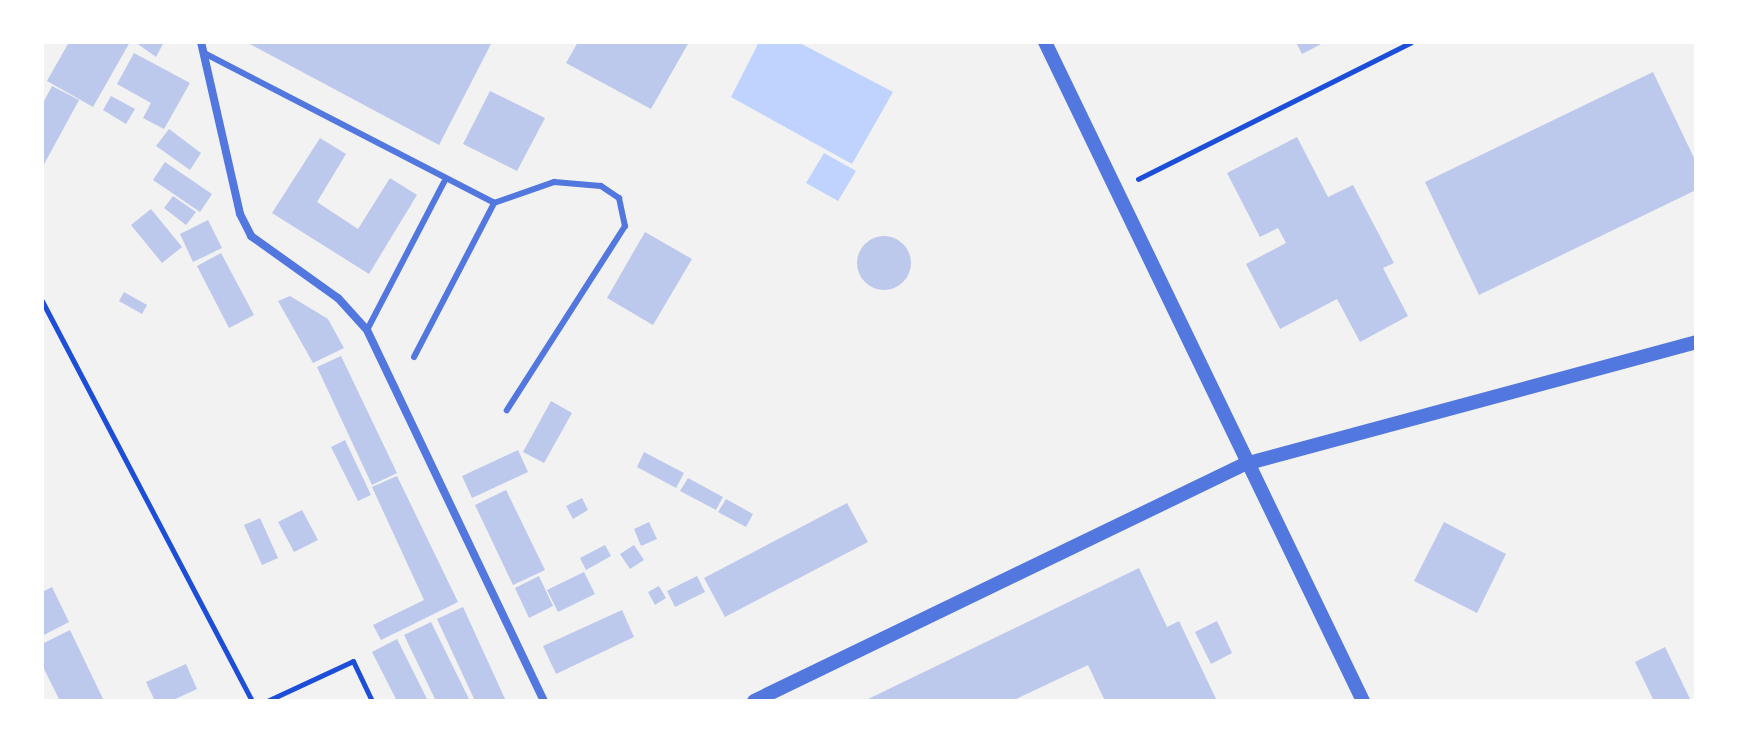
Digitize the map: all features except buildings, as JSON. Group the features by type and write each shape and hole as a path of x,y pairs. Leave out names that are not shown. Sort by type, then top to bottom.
{"street":[{"path":"201,42 240,214 251,236 338,298 367,330 544,701"},
{"path":"1045,42 1245,464 1363,701"},
{"path":"754,701 1245,464 1696,342"}],"lane":[{"path":"204,53 444,182 494,203"},
{"path":"414,357 494,203 539,184 569,181 601,186 619,198 626,212 625,226 507,410"},
{"path":"367,330 444,182"}],"path":[{"path":"1116,190 1411,42"},
{"path":"42,301 252,701"},
{"path":"267,701 353,661 372,701"}],"water":[{"path":"759,42 798,42 893,92 852,164 731,97"},
{"path":"824,153 856,171 838,201 806,183"}]}
